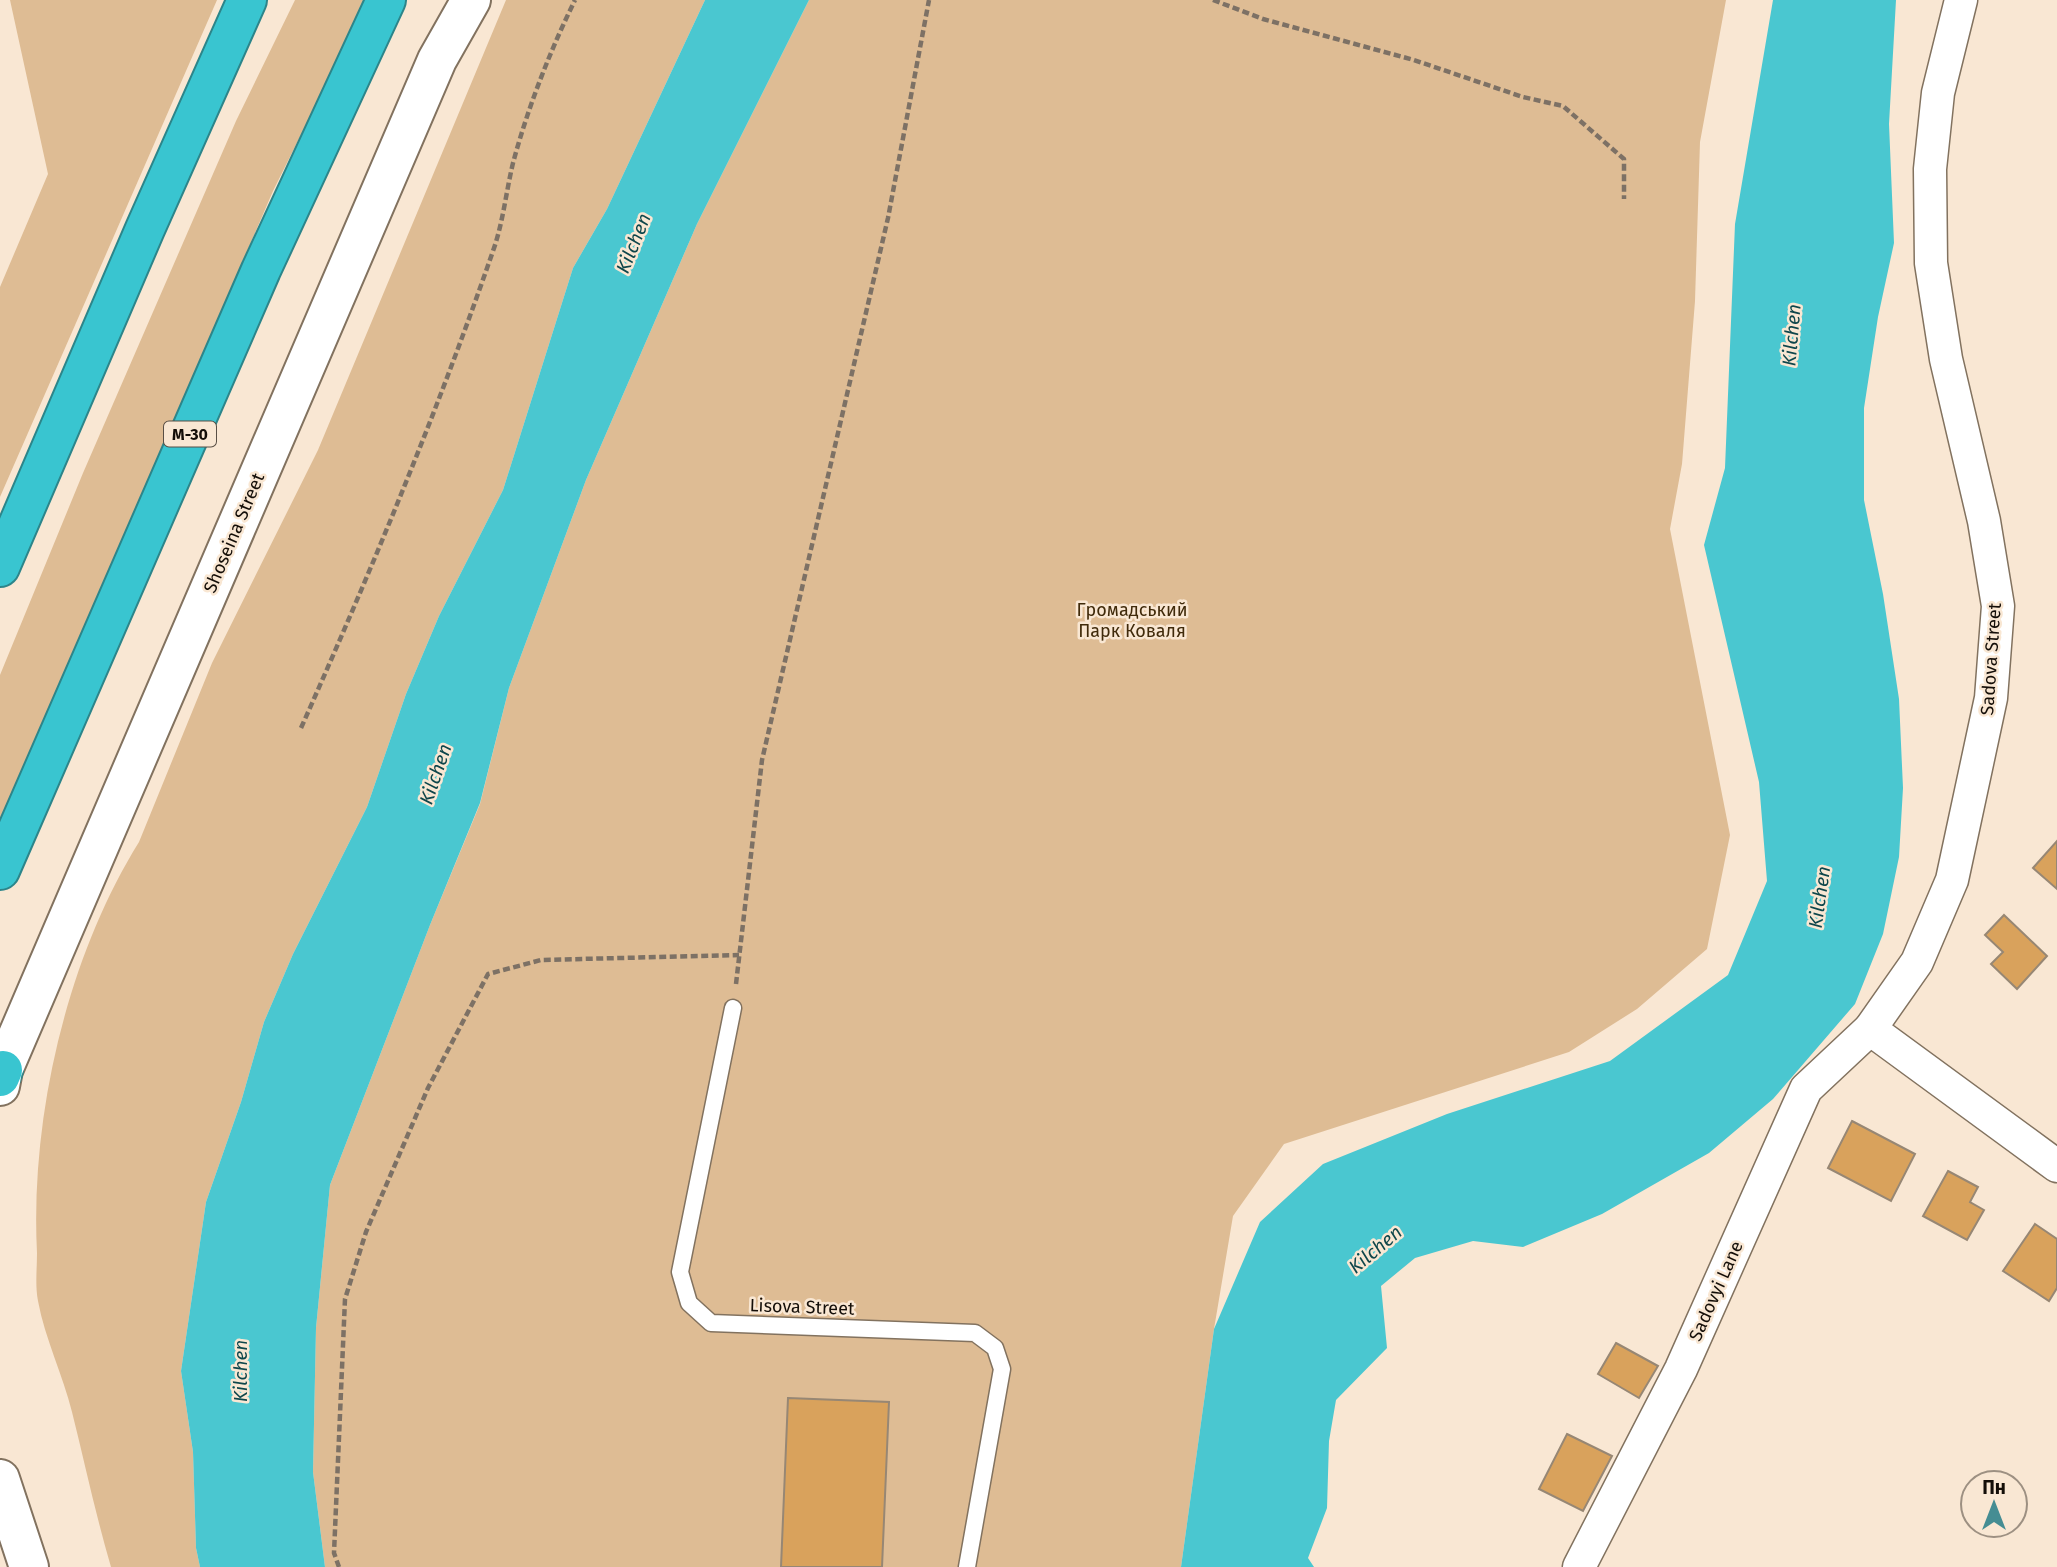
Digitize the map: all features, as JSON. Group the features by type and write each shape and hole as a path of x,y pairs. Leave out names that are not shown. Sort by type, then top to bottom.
{"highway":[{"path":"0,567 247,0"},
{"name":"М-30","path":"0,870 261,270 386,0"}],"street":[{"name":"Shoseina Street","path":"1,1077 432,73 471,0"},
{"name":"Sadova Street","path":"1870,1029 1917,962 1952,880 1991,698 1998,606 1984,522 1946,359 1931,263 1930,169 1938,93 1961,0"},
{"path":"1870,1029 2057,1166"},
{"name":"Sadovyi Lane","path":"1579,1567 1681,1369 1806,1089 1870,1029"},
{"path":"0,1479 29,1567"}],"lane":[{"name":"Lisova Street","path":"733,1008 680,1272 689,1303 710,1323 975,1332 995,1348 1002,1369 967,1567"}],"path":[{"path":"301,728 401,494 494,248 514,161 530,109 558,35 575,0"},
{"path":"733,1008 762,760 888,218 929,0"},
{"path":"1213,0 1263,19 1414,60 1523,97 1563,106 1624,159 1624,199"},
{"path":"340,1567 334,1553 345,1299 366,1232 428,1088 488,974 541,960 739,956"}],"green space":[{"path":"10,0 217,0 0,497 0,287 48,174"},
{"path":"295,0 368,0 273,191 0,826 0,675 83,473 236,121"},
{"path":"506,0 705,0 607,209 573,268 503,490 439,616 406,694 367,807 293,954 264,1022 241,1102 206,1202 181,1371 193,1452 196,1548 200,1567 111,1567 68,1398 45,1329 37,1295 36,1201 40,1148 58,1040 73,987 92,936 114,887 139,842 212,663 318,450"},
{"name":"Громадський Парк Коваля","path":"809,0 1726,0 1700,142 1695,301 1682,464 1670,529 1730,835 1707,949 1637,1009 1569,1052 1284,1144 1233,1216 1214,1329 1181,1567 325,1567 313,1472 316,1328 330,1185 430,925 480,804 509,688 586,480 697,224"}],"water":[{"name":"Kilchen","path":"705,0 809,0 697,224 586,480 509,688 480,803 330,1185 316,1328 313,1472 325,1567 200,1567 196,1548 193,1452 181,1371 206,1202 241,1102 264,1022 293,954 367,807 406,694 439,616 503,490 573,268 607,209"},
{"name":"Kilchen","path":"1773,0 1896,0 1889,124 1894,243 1878,317 1864,408 1864,500 1883,594 1899,699 1903,788 1899,857 1883,934 1855,1004 1773,1099 1709,1153 1602,1214 1523,1247 1473,1241 1415,1258 1381,1286 1387,1348 1336,1400 1329,1441 1327,1508 1308,1558 1314,1567 1181,1567 1214,1329 1260,1222 1323,1164 1447,1114 1610,1061 1728,975 1767,881 1759,782 1704,545 1725,468 1735,224"}],"building":[{"path":"2057,841 2057,889 2033,868"},
{"path":"2004,915 2047,956 2017,989 1991,964 2003,952 1985,935"},
{"path":"1852,1121 1915,1154 1891,1201 1828,1168"},
{"path":"1948,1171 1978,1187 1970,1202 1984,1210 1967,1240 1923,1216"},
{"path":"2035,1224 2057,1239 2057,1288 2049,1301 2003,1271"},
{"path":"1616,1343 1658,1366 1639,1398 1598,1374"},
{"path":"788,1398 889,1402 882,1567 781,1567"},
{"path":"1567,1434 1612,1456 1583,1511 1539,1489"}]}
